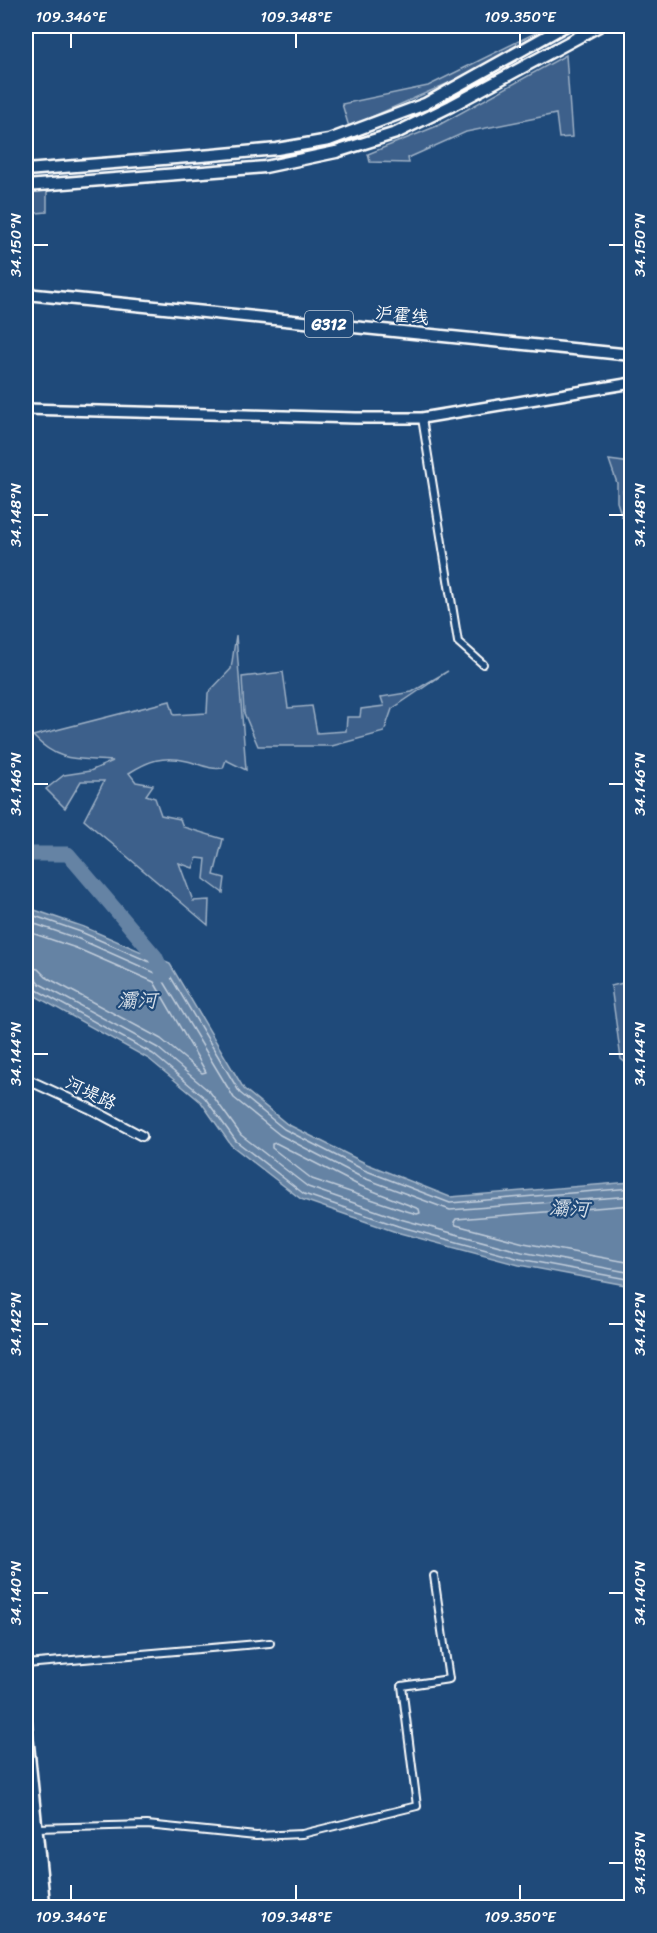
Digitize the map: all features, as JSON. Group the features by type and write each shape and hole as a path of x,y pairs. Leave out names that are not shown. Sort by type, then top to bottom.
{"highway":[{"path":"26,171 223,154 329,140 424,104 566,26"},
{"path":"26,186 266,167 336,152 396,133 599,26"},
{"name":"沪霍线","path":"26,294 632,355"}],"main road":[{"path":"26,409 422,418 632,383"},
{"path":"26,1720 45,1908"},
{"path":"26,1789 39,1908"}],"street":[{"path":"422,418 458,642 483,664"},
{"name":"河堤路","path":"26,1079 142,1136"},
{"path":"36,1828 147,1825 256,1836 302,1834 417,1806 402,1686 449,1679 434,1576"},
{"path":"26,1664 270,1643"}],"shaded area":[{"path":"551,26 469,74 349,127 342,104 428,86"},
{"path":"566,55 572,137 559,138 556,114 466,132 408,158 409,163 370,162 368,154 437,126"},
{"path":"47,190 47,212 26,214 26,192"},
{"path":"609,460 631,463 631,490 623,491 627,509 631,509 631,516 622,517 617,502 617,483"},
{"path":"236,635 246,770 226,760 223,768 218,768 178,759 163,759 149,762 129,773 136,782 153,785 146,795 155,798 161,815 180,819 183,827 223,839 214,875 225,878 223,893 204,879 206,859 197,858 193,868 179,863 193,901 209,900 208,925 84,820 104,781 81,781 65,808 46,789 64,775 90,771 113,761 70,758 52,751 33,736 170,701 174,715 207,713 208,693 231,669"},
{"path":"448,671 392,709 384,732 332,746 258,746 244,713 242,677 283,672 288,708 312,706 317,733 346,731 347,717 360,717 361,709 384,706 381,697 412,692"},
{"path":"631,981 631,1067 621,1059 611,986"},
{"path":"26,1780 39,1907 26,1907"}],"water":[{"name":"灞河","path":"26,907 84,927 170,964 244,1089 287,1124 367,1164 450,1197 631,1182 631,1286 519,1265 396,1232 301,1199 231,1145 201,1102 149,1059 30,993 26,986"}],"waterway":[{"name":"灞河","path":"26,854 68,854 155,956 164,975"}]}
